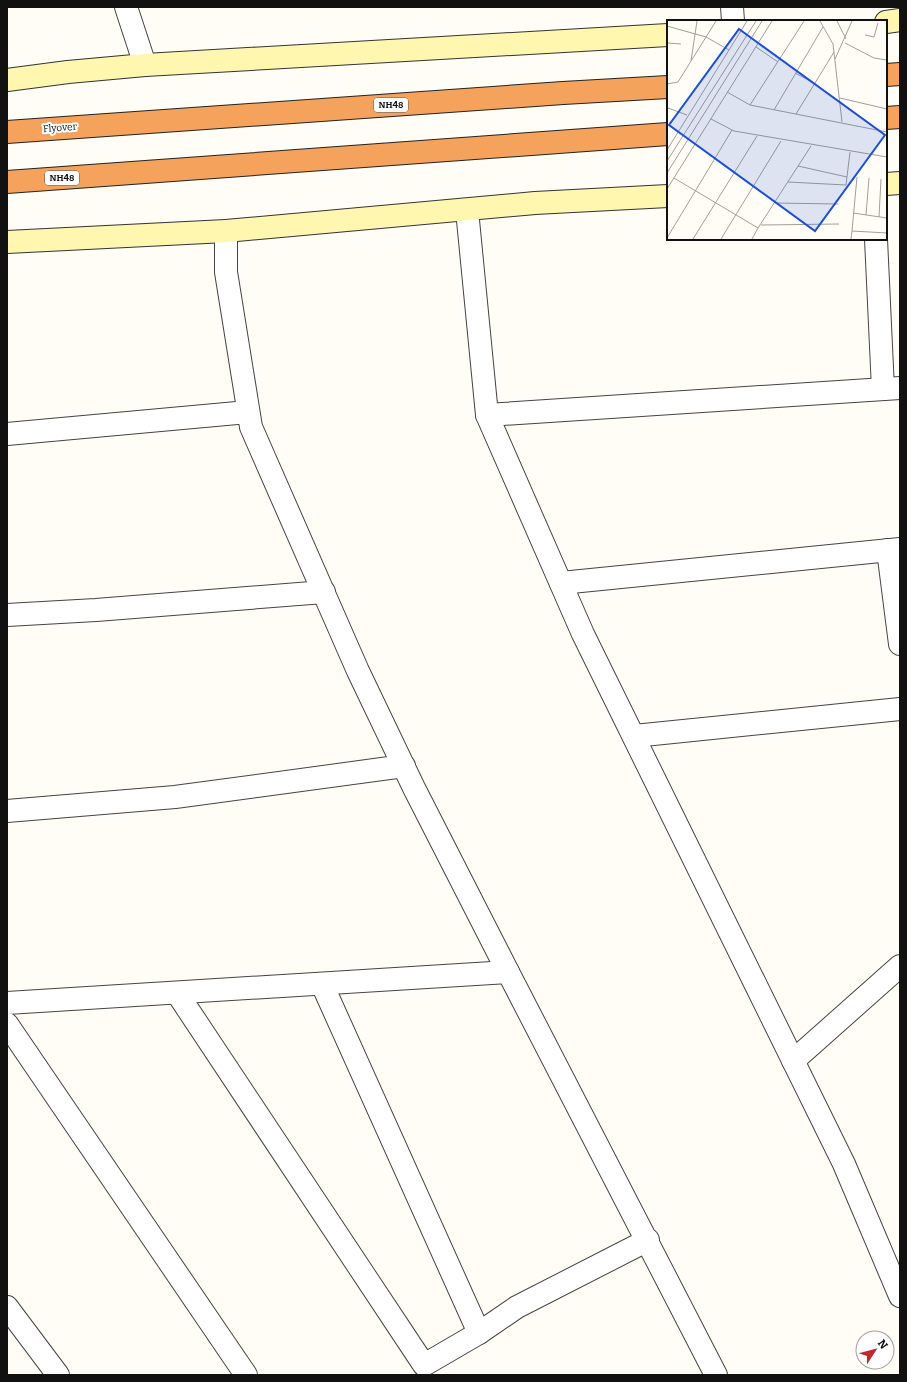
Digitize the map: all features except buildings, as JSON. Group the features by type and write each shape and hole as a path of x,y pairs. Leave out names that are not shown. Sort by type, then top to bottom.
{"highway":[{"path":"887,75 900,74"},
{"name":"Flyover","path":"7,132 667,87"},
{"path":"887,118 900,118"},
{"name":"NH48","path":"7,182 667,134"}],"main road":[{"path":"887,22 900,20"},
{"path":"7,80 68,72 145,65 667,35"},
{"path":"887,184 900,183"},
{"path":"7,242 226,231 535,203 667,196"}],"street":[{"path":"126,7 145,65"},
{"path":"732,7 733,20"},
{"path":"467,210 487,414 583,634 844,1164 900,1296"},
{"path":"226,231 226,272 251,427 358,671 404,766 508,972 648,1240 716,1375"},
{"path":"487,414 891,389 876,240"},
{"path":"7,434 248,412"},
{"path":"561,583 894,549 900,644"},
{"path":"7,615 96,610 324,592"},
{"path":"634,736 900,709"},
{"path":"7,811 175,797 404,766"},
{"path":"793,1060 900,966"},
{"path":"7,1003 508,972"},
{"path":"322,984 479,1333"},
{"path":"177,993 424,1365 479,1333 517,1307 648,1240"},
{"path":"7,1024 246,1375"},
{"path":"7,1307 58,1375"}]}
